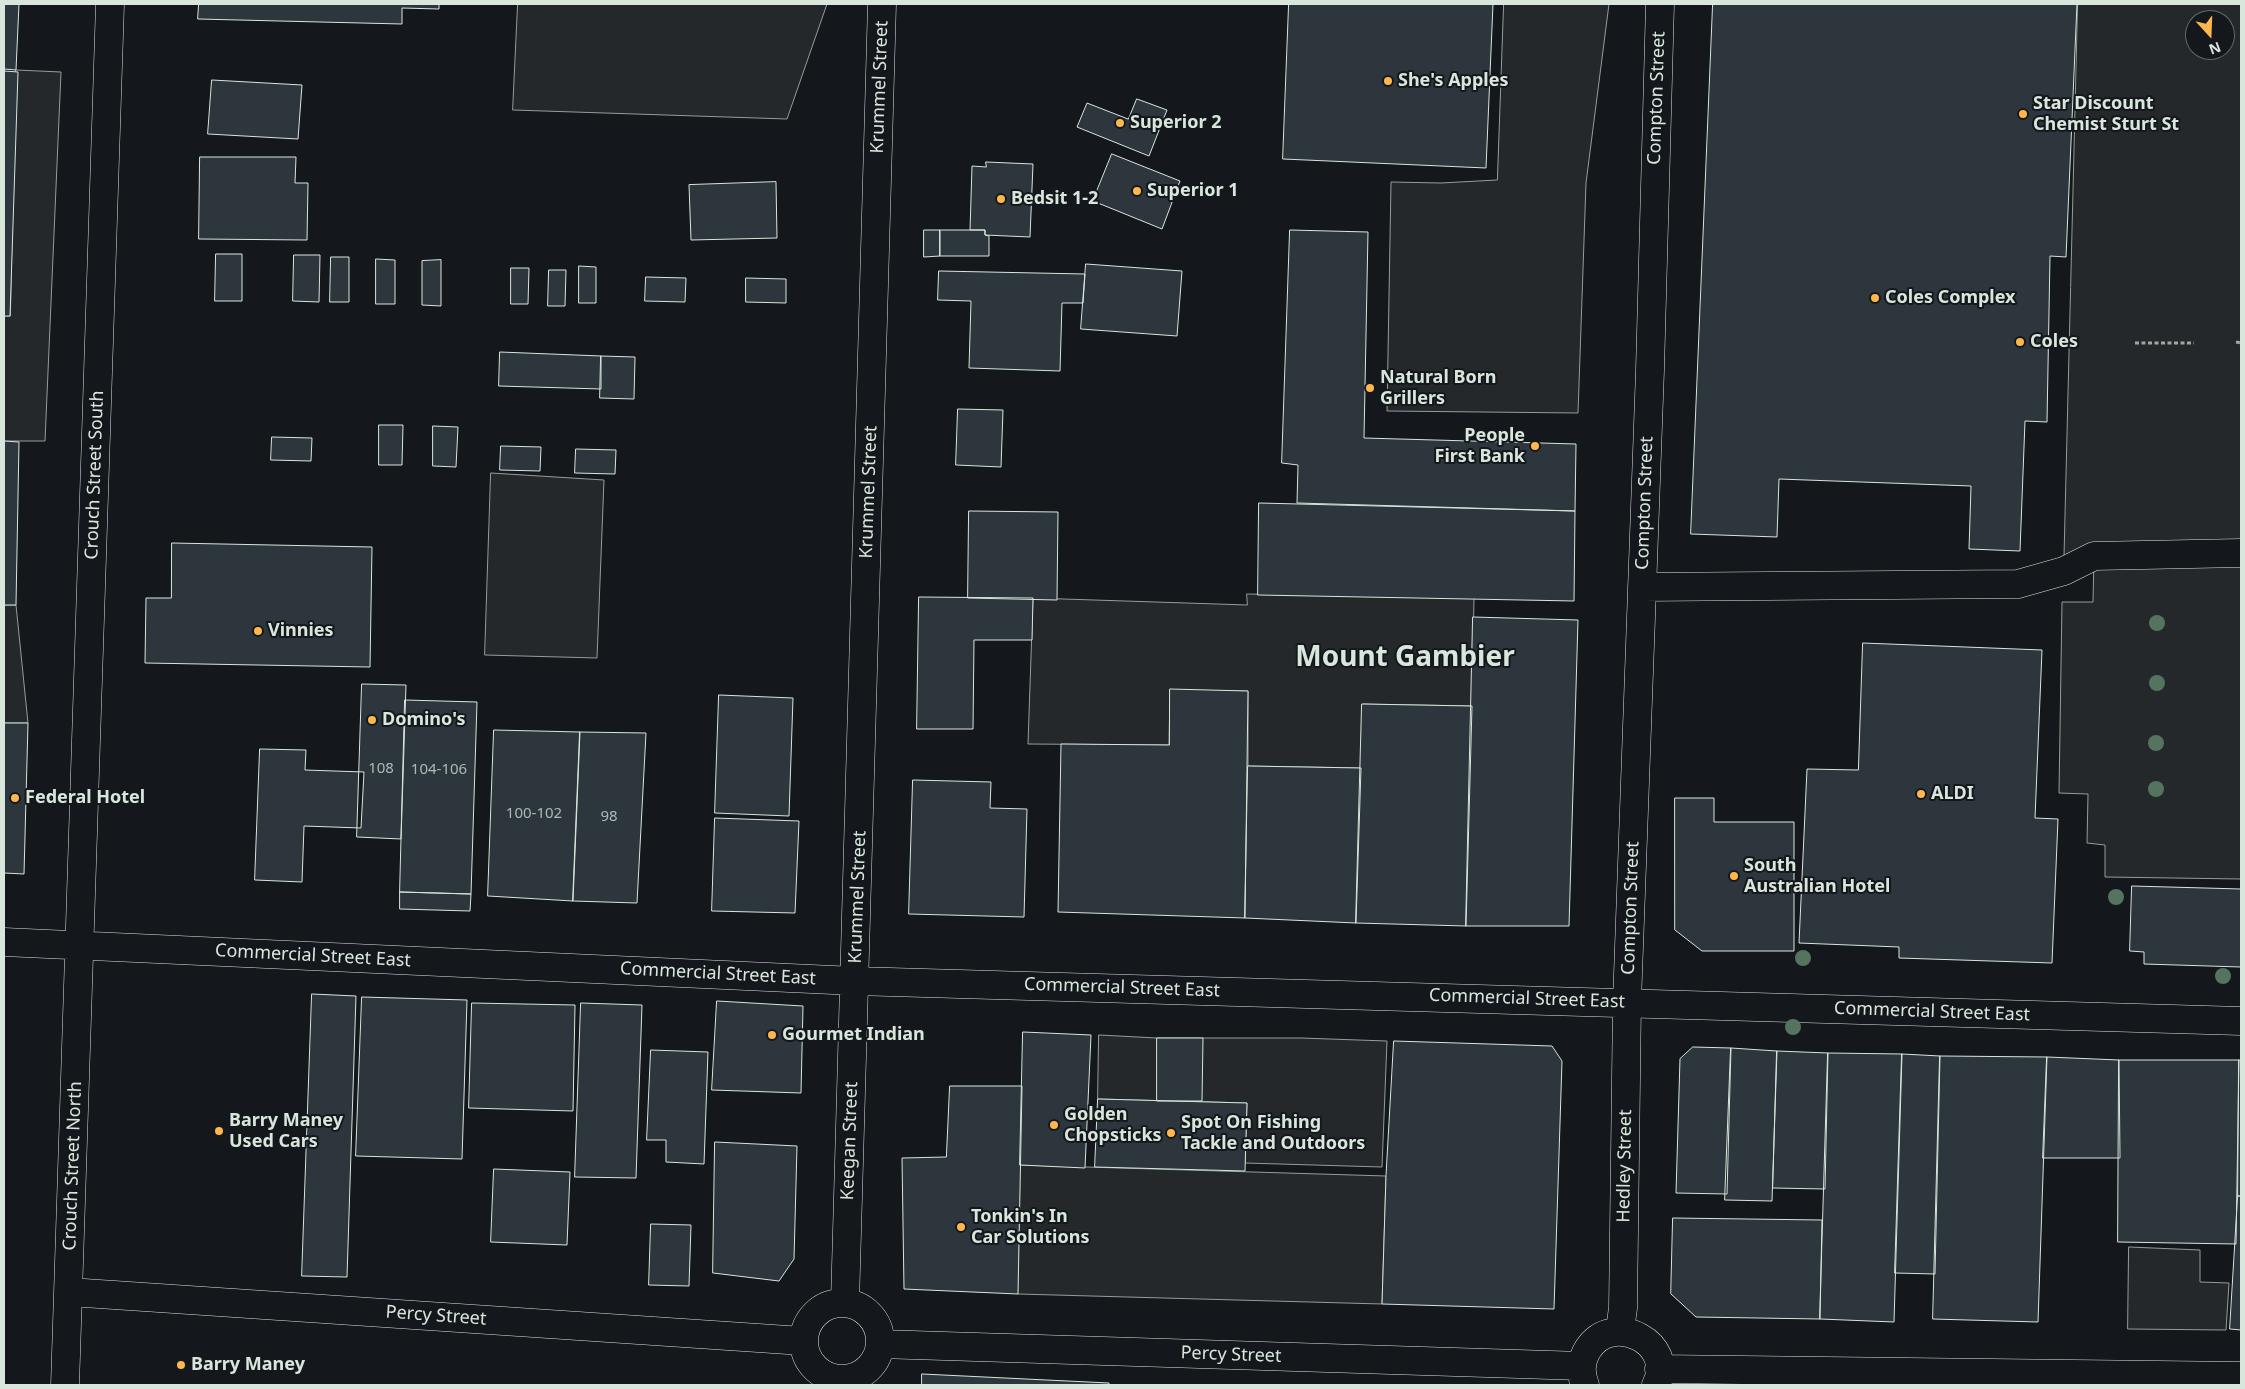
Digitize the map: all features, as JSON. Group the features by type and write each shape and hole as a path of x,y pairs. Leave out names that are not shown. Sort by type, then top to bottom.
{"street":[{"name":"Crouch Street South","path":"80,946 110,4"},
{"name":"Krummel Street","path":"855,981 882,4"},
{"name":"Compton Street","path":"1627,1002 1660,4"},
{"path":"1642,587 2018,584 2064,571 2094,556 2241,554"},
{"name":"Commercial Street East","path":"4,942 855,981 2241,1021"},
{"name":"Crouch Street North","path":"65,1385 80,946"},
{"name":"Keegan Street","path":"845,1302 855,981"},
{"name":"Hedley Street","path":"1620,1330 1623,1308 1627,1002"},
{"name":"Percy Street","path":"69,1292 803,1341"},
{"path":"845,1302 856,1305 871,1316 879,1332 880,1344 877,1356 870,1366 860,1374 841,1382 822,1374 812,1366 806,1354 803,1341 805,1328 812,1317 822,1308 833,1303 845,1302"},
{"path":"1583,1376 1584,1355 1599,1338 1609,1332 1620,1330 1633,1333 1643,1338 1652,1346 1658,1357 1657,1377 2241,1376"},
{"name":"Percy Street","path":"880,1344 1583,1376"}],"path":[{"path":"2236,342 2241,343"},
{"path":"2136,343 2194,343"}],"shaded area":[{"path":"518,4 827,4 787,119 513,110"},
{"path":"1504,4 1609,4 1586,183 1578,413 1387,411 1391,182 1441,183 1497,180"},
{"path":"2078,4 2241,4 2241,879 2105,877 2105,845 2087,843 2088,794 2059,793 2062,602 2093,602 2094,556 2064,571"},
{"path":"16,70 61,72 45,441 4,441 4,316 10,316"},
{"path":"491,473 604,480 597,658 485,655"},
{"path":"1247,594 1474,598 1472,706 1363,704 1361,768 1248,766 1248,691 1170,690 1169,745 1028,744 1033,598 1247,605"},
{"path":"4,605 16,605 28,723 4,723"},
{"path":"1099,1035 1157,1038 1301,1038 1387,1041 1382,1167 1245,1163 1247,1103 1098,1099"},
{"path":"1020,1165 1386,1176 1382,1304 1018,1294"},
{"path":"2129,1247 2200,1250 2200,1282 2229,1283 2226,1330 2128,1329"}],"building":[{"path":"4,4 19,4 16,70 4,69"},
{"path":"199,4 439,4 439,9 402,8 402,24 198,19"},
{"name":"She's Apples","path":"1289,4 1493,4 1486,168 1283,159"},
{"name":"Coles Complex","path":"1713,4 2077,4 2066,257 2050,256 2047,422 2025,421 2020,551 1969,549 1971,486 1779,479 1777,537 1691,534"},
{"path":"4,71 18,72 10,316 4,316"},
{"path":"212,80 302,85 298,139 208,134"},
{"name":"Superior 2","path":"1137,99 1167,110 1149,156 1077,127 1087,103 1128,119"},
{"name":"Superior 1","path":"1112,154 1180,181 1162,229 1093,201"},
{"path":"200,157 296,157 295,183 308,183 307,240 199,239"},
{"name":"Bedsit 1-2","path":"986,162 1033,164 1030,237 985,235 985,230 970,230 972,166 986,167"},
{"path":"776,182 777,238 691,240 689,185"},
{"path":"924,230 940,230 940,256 924,257"},
{"path":"940,230 985,230 985,235 989,236 989,256 940,256"},
{"path":"1290,230 1368,232 1364,438 1576,444 1575,511 1297,503 1298,465 1282,463"},
{"path":"216,254 242,254 242,301 215,301"},
{"path":"294,255 320,255 319,302 293,301"},
{"path":"331,257 349,257 349,302 330,302"},
{"path":"376,259 395,260 395,304 376,304"},
{"path":"441,260 441,306 422,305 422,261"},
{"path":"1086,264 1182,271 1177,336 1081,329"},
{"path":"579,266 596,267 596,303 579,303"},
{"path":"511,268 529,268 528,304 511,304"},
{"path":"549,270 566,270 565,306 548,306"},
{"path":"939,271 1085,274 1083,303 1062,303 1060,371 969,368 971,301 938,300"},
{"path":"646,277 686,278 685,302 645,301"},
{"path":"746,278 786,279 786,303 746,302"},
{"path":"500,352 601,356 601,389 499,386"},
{"path":"601,356 635,357 634,399 600,398"},
{"path":"958,409 1003,410 1001,467 956,465"},
{"path":"379,425 403,425 402,465 379,465"},
{"path":"433,426 458,427 456,467 433,466"},
{"path":"272,437 312,438 311,461 271,460"},
{"path":"4,441 19,442 16,605 4,605"},
{"path":"501,446 541,447 540,471 500,470"},
{"path":"576,449 616,450 615,474 575,473"},
{"path":"1259,503 1575,511 1574,601 1258,595"},
{"path":"969,511 1058,512 1057,600 968,598"},
{"name":"Vinnies","path":"172,543 372,547 370,667 145,663 146,598 171,598"},
{"path":"919,597 1033,598 1032,640 974,640 973,729 917,729"},
{"path":"1473,617 1578,620 1569,926 1466,926"},
{"name":"ALDI","path":"1863,643 2042,650 2035,818 2058,819 2052,963 1899,958 1899,947 1799,943 1807,769 1858,770"},
{"path":"362,684 406,685 401,839 357,837"},
{"path":"1170,689 1248,691 1245,918 1058,912 1061,744 1169,745"},
{"path":"719,695 793,698 789,816 715,813"},
{"path":"405,700 477,702 471,894 400,892"},
{"path":"1362,704 1472,706 1466,926 1356,923"},
{"name":"Federal Hotel","path":"4,723 28,723 24,874 4,873"},
{"path":"494,730 580,732 573,901 488,896"},
{"path":"580,732 646,733 637,903 573,901"},
{"path":"260,749 306,750 305,770 364,772 361,828 304,826 302,882 255,880"},
{"path":"1248,766 1361,768 1356,923 1245,918"},
{"path":"913,780 991,782 990,808 1027,809 1024,917 909,914"},
{"name":"South Australian Hotel","path":"1675,798 1714,798 1714,822 1794,822 1794,951 1702,951 1675,930"},
{"path":"715,818 799,821 795,913 712,911"},
{"path":"2132,886 2241,889 2241,967 2144,964 2144,952 2130,951"},
{"path":"400,892 471,894 470,911 400,909"},
{"path":"312,994 356,996 347,1277 302,1276"},
{"path":"362,997 467,1000 462,1159 356,1156"},
{"path":"717,1001 803,1006 801,1093 712,1090"},
{"path":"472,1003 575,1005 573,1111 469,1108"},
{"path":"581,1003 642,1005 636,1178 575,1177"},
{"name":"Golden Chopsticks","path":"1023,1032 1091,1035 1085,1168 1020,1165"},
{"path":"1157,1038 1203,1038 1202,1101 1157,1101"},
{"path":"1394,1041 1552,1046 1562,1061 1554,1309 1382,1304 1386,1176"},
{"path":"1693,1047 1731,1048 1727,1194 1676,1193 1680,1059"},
{"path":"1731,1048 1777,1051 1772,1201 1725,1200"},
{"path":"651,1050 708,1052 704,1164 666,1162 666,1140 647,1140"},
{"path":"1777,1051 1828,1053 1825,1189 1773,1188"},
{"path":"1828,1053 1902,1054 1894,1322 1820,1319"},
{"path":"1902,1054 1940,1056 1935,1274 1895,1273"},
{"path":"1940,1056 2047,1057 2038,1322 1933,1319"},
{"path":"2047,1057 2119,1060 2120,1158 2043,1158"},
{"path":"2119,1060 2239,1060 2236,1244 2118,1242"},
{"path":"2239,1060 2241,1060 2241,1196 2238,1196"},
{"name":"Tonkin's In Car Solutions","path":"950,1086 1022,1086 1018,1294 904,1289 902,1158 946,1157"},
{"name":"Spot On Fishing Tackle and Outdoors","path":"1098,1099 1247,1103 1245,1171 1095,1167"},
{"path":"715,1142 797,1146 794,1259 779,1281 713,1273"},
{"path":"494,1169 570,1172 567,1245 491,1242"},
{"path":"2238,1196 2241,1196 2241,1330 2230,1329"},
{"path":"1673,1218 1822,1220 1820,1319 1696,1317 1671,1294"},
{"path":"651,1224 691,1225 689,1286 649,1285"},
{"path":"922,1374 1109,1383 1109,1385 922,1385"}],"place":[{"name":"She's Apples","path":"1388,81"},
{"name":"Star Discount Chemist Sturt St","path":"2023,114"},
{"name":"Superior 2","path":"1120,123"},
{"name":"Superior 1","path":"1137,191"},
{"name":"Bedsit 1-2","path":"1001,199"},
{"name":"Coles Complex","path":"1875,298"},
{"name":"Coles","path":"2020,342"},
{"name":"Natural Born Grillers","path":"1370,388"},
{"name":"People First Bank","path":"1535,446"},
{"name":"Vinnies","path":"258,631"},
{"name":"Domino's","path":"372,720"},
{"name":"ALDI","path":"1921,794"},
{"name":"Federal Hotel","path":"15,798"},
{"name":"South Australian Hotel","path":"1734,876"},
{"name":"Gourmet Indian","path":"772,1035"},
{"name":"Golden Chopsticks","path":"1054,1125"},
{"name":"Barry Maney Used Cars","path":"219,1131"},
{"name":"Spot On Fishing Tackle and Outdoors","path":"1171,1133"},
{"name":"Tonkin's In Car Solutions","path":"961,1227"},
{"name":"Barry Maney","path":"181,1365"}],"district":[{"name":"Mount Gambier","path":"1405,658"}]}
